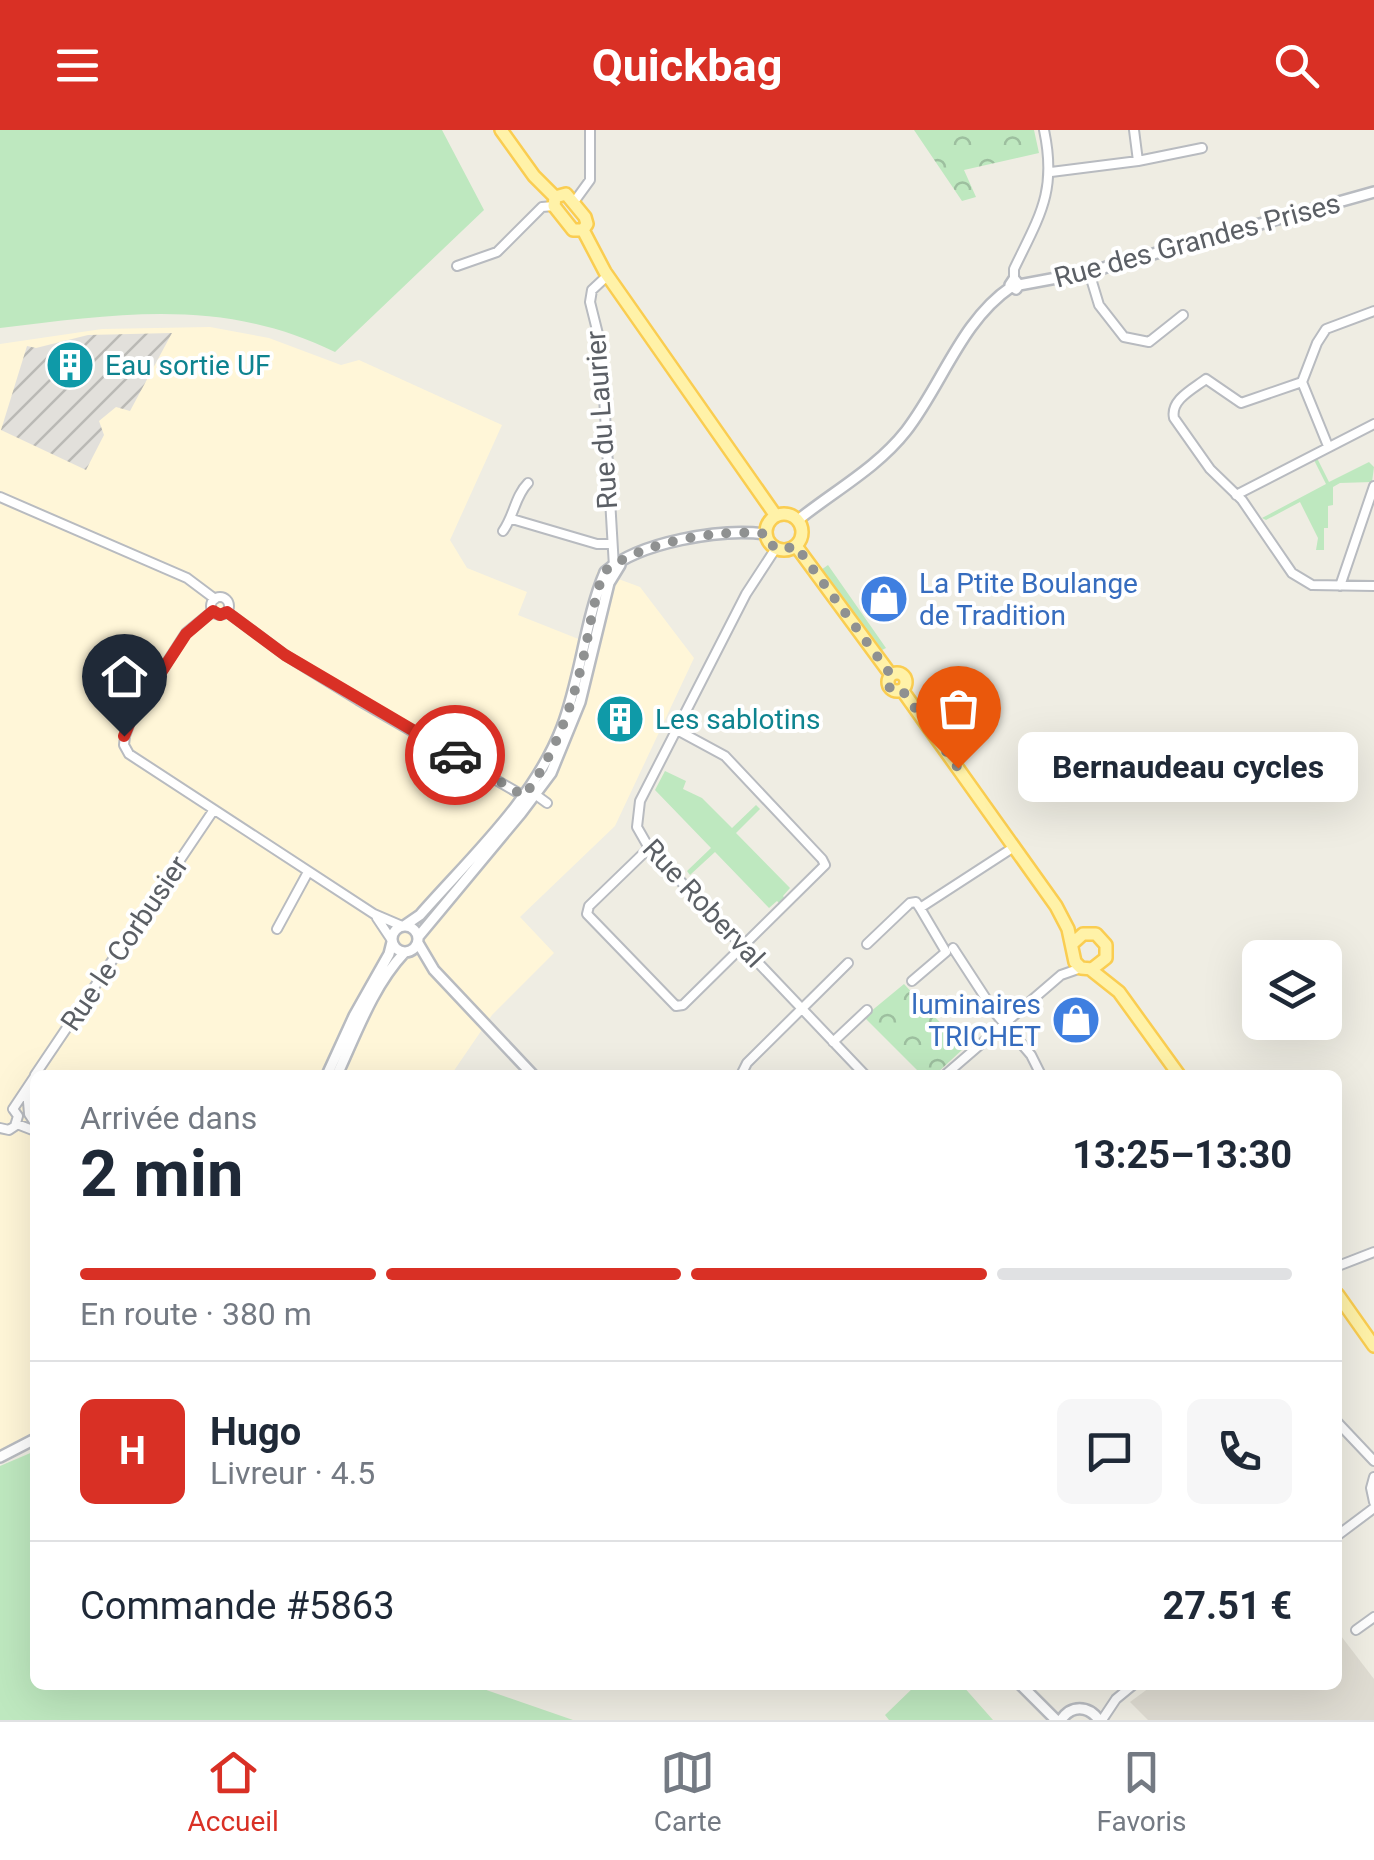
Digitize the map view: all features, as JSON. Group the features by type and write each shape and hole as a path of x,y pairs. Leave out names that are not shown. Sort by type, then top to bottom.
{"main road":[{"path":"502,130 573,230 582,230"},
{"path":"554,202 566,194 587,221 582,230"},
{"path":"582,230 608,276 776,516"},
{"path":"788,514 798,520 802,536 796,546 789,550 776,548 766,534 767,526 776,516 788,514"},
{"path":"796,546 891,675 889,687 896,692 902,690 1056,906 1088,933 1104,940 1106,958 1119,992 1174,1070"},
{"path":"1056,906 1072,949 1086,969 1119,992"},
{"path":"1072,949 1078,936 1088,933"},
{"path":"1086,969 1100,966 1106,958"},
{"path":"1342,1301 1374,1346"}],"street":[{"path":"574,202 590,180 590,130"},
{"path":"798,520 866,471 904,434 980,314 1015,284 1014,269 1044,208 1051,172 1044,130"},
{"path":"1134,130 1138,162"},
{"path":"1051,172 1138,162 1202,148"},
{"name":"Rue des Grandes Prises","path":"1015,284 1089,272 1374,192"},
{"path":"457,266 497,252 542,207 554,202"},
{"path":"1089,272 1100,304 1124,337 1149,342 1183,315"},
{"name":"Rue du Laurier","path":"608,276 592,290 590,302 601,346 614,568"},
{"path":"1328,446 1302,382 1326,329 1374,312"},
{"path":"1302,382 1241,404 1206,379 1176,403 1174,418 1292,574 1304,583 1374,586"},
{"path":"1236,495 1373,427"},
{"path":"503,531 528,483"},
{"path":"1340,586 1374,486"},
{"path":"0,496 188,578 215,599 227,600 227,612"},
{"path":"512,518 597,544 610,544"},
{"path":"329,1070 389,954 393,932 420,915 551,773 586,682 614,568 655,546 735,532 766,534"},
{"name":"Rue Roberval","path":"776,548 746,594 637,811 639,834 860,1070"},
{"path":"215,599 213,611 186,634 132,717 124,745 141,765 374,914 415,930 434,970 527,1070"},
{"path":"213,611 220,615 227,612"},
{"path":"227,612 285,655 358,700 547,803"},
{"path":"649,848 589,906 587,914 676,1006 683,1005 821,872 824,862 725,756 677,730"},
{"path":"339,1070 378,991 530,797"},
{"name":"Rue le Corbusier","path":"38,1070 213,811"},
{"path":"920,908 1014,847"},
{"path":"276,929 308,872"},
{"path":"868,944 910,903 916,902 946,952 912,981"},
{"path":"374,914 396,950 434,970"},
{"path":"953,948 1003,1024 1039,1070"},
{"path":"1061,975 1072,949"},
{"path":"744,1070 848,963"},
{"path":"951,1070 1061,975 1086,969"},
{"path":"833,1042 867,1010"},
{"name":"Rue le Corbusier","path":"17,1124 18,1116 8,1108 30,1083"},
{"path":"28,1086 30,1111"},
{"path":"0,1129 9,1130 17,1124 30,1129"},
{"path":"1342,1264 1374,1252"},
{"path":"1342,1428 1374,1461"},
{"path":"0,1457 30,1442"},
{"path":"1342,1532 1374,1505 1370,1488 1374,1476"},
{"path":"1356,1630 1374,1616"},
{"path":"1026,1690 1061,1718 1076,1708 1090,1710 1116,1700"},
{"path":"1090,1710 1100,1720 1127,1690"}],"shaded area":[{"path":"210,327 269,338 341,365 359,360 502,425 450,540 467,568 527,592 518,615 581,640 597,571 640,587 694,658 615,826 520,917 554,953 492,1015 454,1070 30,1070 30,1442 0,1458 0,344 102,329"},
{"path":"172,333 130,411 116,407 99,421 104,435 86,470 1,430 27,346 36,348 88,335"},
{"path":"1342,1637 1374,1679 1374,1720 1148,1720 1130,1702 1146,1690 1342,1690"}],"green space":[{"path":"0,130 442,130 484,210 335,352 252,323 170,314 0,328"},
{"path":"914,130 1034,130 1039,153 964,170 976,197 962,201"},
{"path":"1317,458 1329,482 1369,462 1374,467 1372,482 1340,483 1333,487 1328,528 1324,528 1324,550 1316,550 1318,538 1300,502 1266,520 1262,518 1326,484 1314,460"},
{"path":"828,565 886,648 882,650 871,640 821,570"},
{"path":"665,771 686,781 683,789 702,798 732,828 756,805 760,809 736,833 790,888 781,905 777,901 769,908 715,852 690,875 687,871 711,848 655,790"},
{"path":"904,984 964,1048 940,1070 917,1070 864,1017"},
{"path":"30,1453 30,1690 486,1690 573,1720 0,1720 0,1466"},
{"path":"911,1690 966,1690 993,1720 889,1720 885,1715"}],"way so far":[{"path":"455,755 524,796 543,768 562,726 578,680 604,572 655,546 742,532 766,534 770,544 780,550 796,546 891,675 889,687 896,692 902,690 958,768"}],"place":[{"name":"Eau sortie UF","path":"70,365"},
{"name":"La Ptite Boulange de Tradition","path":"884,599"},
{"name":"Les sablotins","path":"620,719"},
{"name":"Bernaudeau cycles","path":"958,768"},
{"name":"luminaires TRICHET","path":"1076,1020"}],"route":[{"path":"124,736 132,717 186,634 213,611 220,615 227,612 285,655 455,755"}]}
